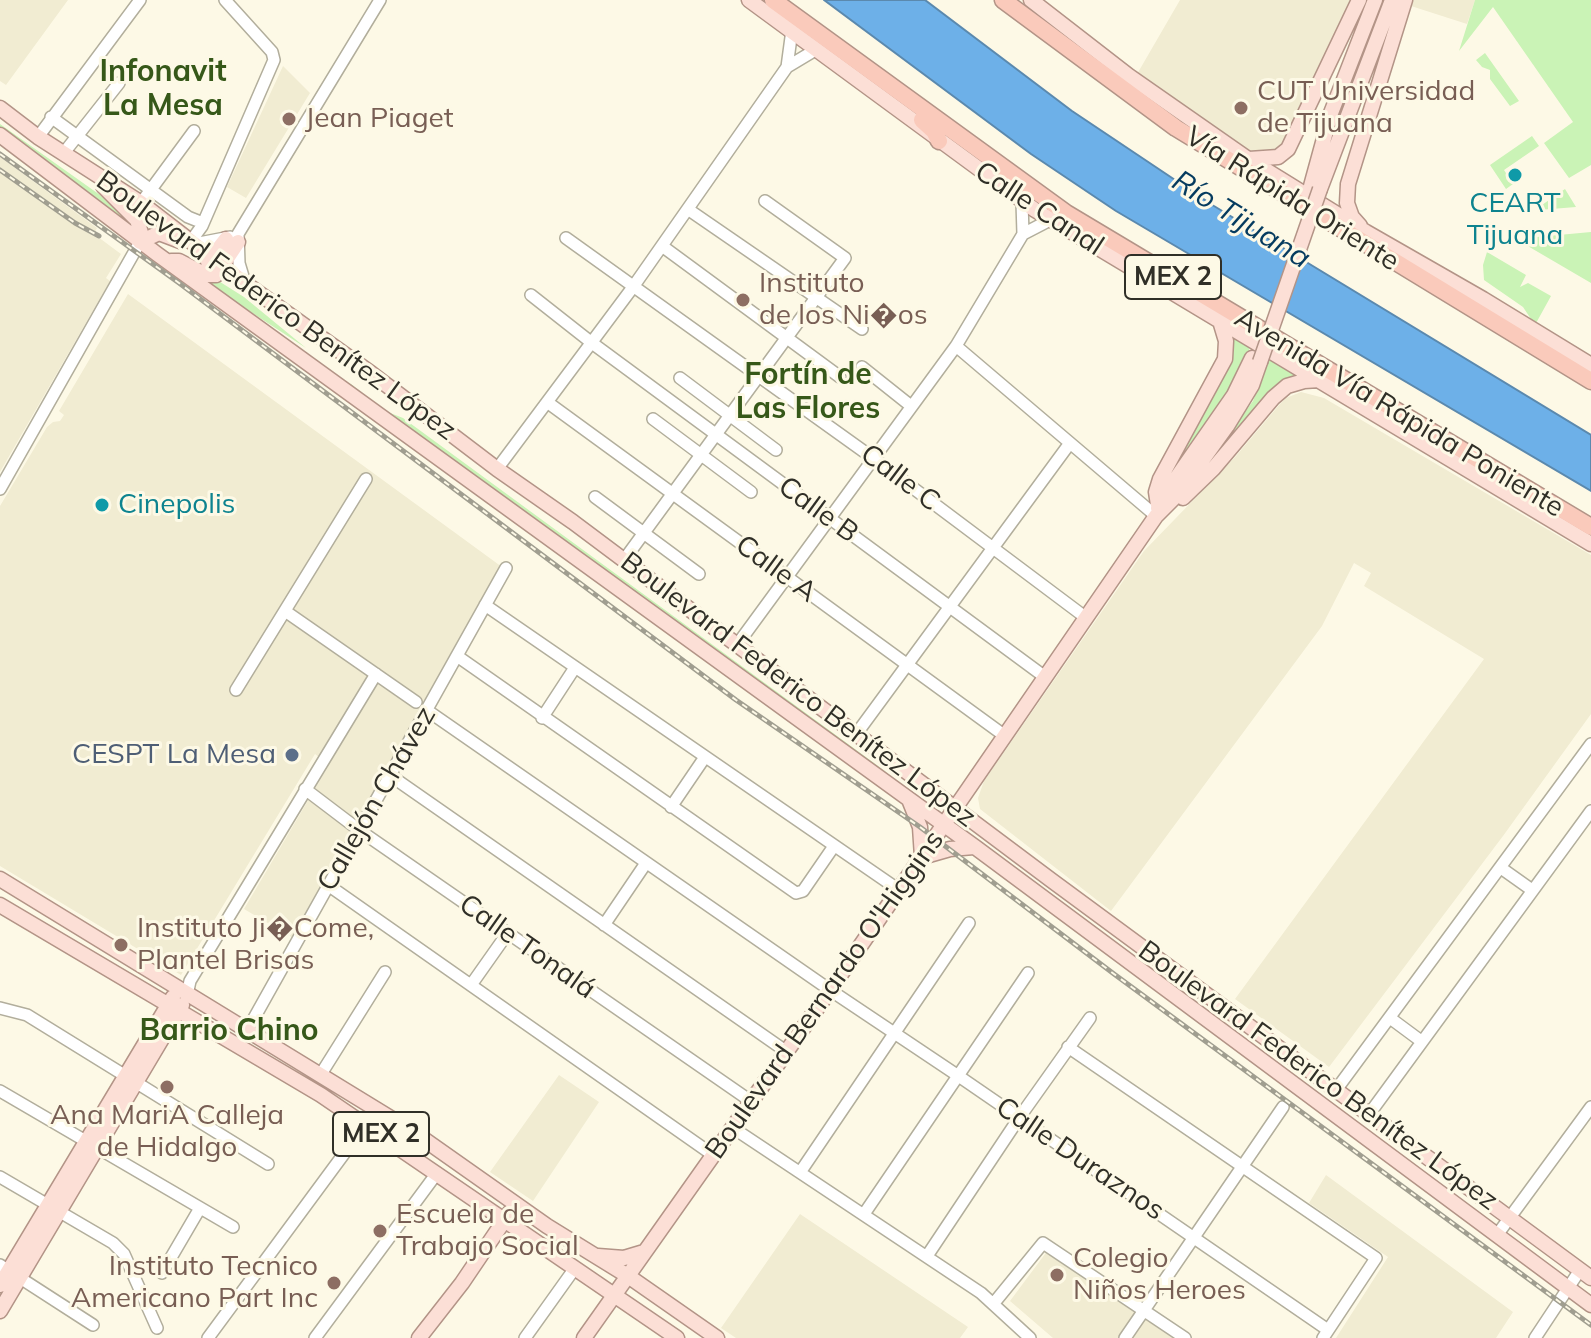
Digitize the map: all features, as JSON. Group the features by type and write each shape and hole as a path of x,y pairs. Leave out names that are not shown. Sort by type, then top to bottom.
{"highway":[{"name":"Avenida Vía Rápida Poniente","path":"773,0 1066,213 1591,527"},
{"name":"Vía Rápida Oriente","path":"1003,0 1176,128 1591,381"},
{"path":"1018,0 1086,51 1101,55"},
{"path":"814,29 821,40 931,127 939,141"},
{"path":"1558,525 1570,524 1591,536"}],"main road":[{"name":"Calle Canal","path":"749,0 1022,202 1591,544"},
{"path":"1031,0 1101,55 1248,159 1591,365"},
{"path":"1248,159 1278,157 1288,149 1359,0"},
{"name":"Boulevard Bernardo O'Higgins","path":"1315,187 1331,113 1375,0"},
{"name":"Boulevard Bernardo O'Higgins","path":"584,1338 787,1052 1160,509 1178,494 1244,400 1315,187 1392,0"},
{"path":"1366,232 1352,217 1346,192 1405,0"},
{"name":"Boulevard Federico Benítez López","path":"0,108 63,154 141,203 216,264 318,334 1586,1274"},
{"path":"0,115 33,133"},
{"name":"Boulevard Federico Benítez López","path":"0,135 140,242 975,847 1591,1305"},
{"path":"84,167 134,217 141,233 140,242"},
{"path":"140,242 153,234 165,234 177,239 216,264 258,299 277,306"},
{"path":"167,261 179,261 211,276 216,275 216,264 234,238"},
{"path":"1220,321 1226,341 1225,359 1160,479 1156,492 1160,509 1197,486 1287,386 1320,380"},
{"path":"296,353 317,346 318,334"},
{"path":"910,802 920,827 922,857 950,849 975,847"},
{"name":"MEX 2","path":"0,879 185,988 415,1133 515,1204 628,1276 717,1338"},
{"name":"MEX 2","path":"0,905 366,1124 503,1224 575,1268 677,1338"},
{"path":"0,1285 53,1208 185,988"},
{"path":"419,1338 515,1204"},
{"path":"590,1254 610,1259 645,1252"},
{"path":"0,1311 10,1271"}],"street":[{"path":"33,133 51,117 140,0"},
{"path":"192,243 274,60 272,52 225,0"},
{"path":"246,284 234,238 380,0"},
{"path":"787,67 792,30"},
{"path":"497,469 689,210 787,67 817,49"},
{"path":"63,154 119,83"},
{"path":"51,117 188,217 203,223"},
{"path":"141,203 194,131"},
{"path":"624,560 845,258 765,201"},
{"path":"1022,202 1023,234"},
{"path":"689,210 862,329"},
{"path":"737,645 956,346 1023,234 1050,220"},
{"path":"192,243 234,238"},
{"name":"Calle C","path":"566,238 760,375 1085,617"},
{"path":"0,489 140,242"},
{"path":"662,246 840,377"},
{"name":"Calle B","path":"531,295 1045,677"},
{"path":"956,346 1070,443 1160,509"},
{"path":"862,367 911,406"},
{"path":"680,378 776,450"},
{"name":"Calle A","path":"547,402 1005,736"},
{"path":"653,419 751,492"},
{"path":"857,733 1070,443"},
{"path":"236,690 366,479"},
{"path":"595,497 699,574"},
{"name":"Callejón Chávez","path":"248,1029 506,568"},
{"path":"485,605 899,890"},
{"path":"285,611 416,702"},
{"path":"457,656 796,893 803,891 834,846"},
{"path":"542,718 574,669"},
{"path":"185,988 376,674"},
{"name":"Calle Duraznos","path":"428,711 830,990 1194,1237 1325,1334"},
{"path":"1336,1090 1591,744"},
{"path":"671,807 705,757"},
{"path":"391,776 787,1052"},
{"name":"Calle Tonalá","path":"305,789 507,934 752,1102"},
{"path":"1370,1113 1591,811"},
{"path":"604,925 646,863"},
{"path":"1501,868 1532,890"},
{"path":"328,885 713,1155"},
{"path":"801,1171 969,923"},
{"path":"471,985 507,934"},
{"path":"321,1074 385,972"},
{"path":"864,1214 1028,973"},
{"path":"0,1008 27,1015 268,1164"},
{"path":"927,1256 1090,1018"},
{"path":"1390,1018 1421,1041"},
{"path":"1068,1047 1376,1258 1325,1334"},
{"path":"0,1091 233,1227"},
{"path":"1125,1338 1283,1107"},
{"path":"1497,1235 1591,1107"},
{"path":"208,1338 377,1109"},
{"path":"733,1128 994,1303 1030,1338"},
{"path":"315,1338 437,1173"},
{"path":"0,1177 113,1243 124,1254 157,1328"},
{"path":"162,1273 200,1208"},
{"path":"994,1303 1039,1245 1046,1244 1185,1338"},
{"path":"525,1338 575,1268"},
{"path":"10,1271 93,1325"},
{"path":"1535,1338 1568,1288 1586,1274"}],"shaded area":[{"path":"0,0 68,0 6,85 0,81"},
{"name":"CUT Universidad de Tijuana","path":"1180,0 1354,0 1281,156 1243,153 1133,81"},
{"path":"1413,0 1475,0 1467,24 1411,6"},
{"path":"283,66 310,93 246,198 227,187"},
{"path":"0,157 97,228 94,234 121,254 106,278 110,281 0,472"},
{"path":"128,294 502,567 295,939 244,909 329,765 315,754 181,975 0,866 0,506 47,427 60,421 64,415 59,411"},
{"path":"1301,392 1324,398 1591,555 1591,714 1329,1067 1235,999 1484,659 1364,586 1371,573 1354,563 1322,626 1111,911 980,809 978,798 984,781 1144,551 1236,456 1280,404"},
{"path":"559,1075 599,1102 533,1201 490,1172"},
{"path":"1326,1175 1513,1312 1496,1338 1336,1338 1388,1257 1309,1203"},
{"path":"800,1214 968,1327 960,1338 736,1338 721,1328"},
{"name":"Colegio Niños Heroes","path":"1048,1250 1179,1338 1053,1338 1010,1301"}],"green space":[{"path":"1475,0 1591,0 1591,165 1569,178 1544,143 1573,122 1493,7 1459,51"},
{"path":"1485,53 1519,101 1510,106 1490,79 1490,70 1476,60"},
{"path":"0,124 100,195 132,226 0,129"},
{"path":"1532,136 1539,146 1504,170 1513,184 1506,189 1490,165"},
{"path":"1565,189 1576,207 1539,210 1539,207"},
{"path":"1591,232 1591,283 1526,245 1526,238"},
{"path":"1487,252 1526,275 1520,287 1528,283 1551,296 1535,325 1523,307 1484,280 1483,265"},
{"path":"217,280 244,297 306,348 205,282"},
{"path":"1231,334 1250,347 1245,363 1163,482 1231,363"},
{"path":"1270,358 1306,378 1300,379 1191,485 1253,401"},
{"path":"343,381 385,411 403,418 889,774 843,743"}],"water":[{"path":"824,0 925,0 1072,111 1214,206 1591,435 1591,491 1116,211 1031,154"}],"railway":[{"path":"0,154 179,283 736,700 920,827 1114,974 1591,1325"},
{"path":"0,170 75,223 99,236"}],"place":[{"name":"CUT Universidad de Tijuana","path":"1241,108"},
{"name":"Jean Piaget","path":"289,119"},
{"name":"CEART Tijuana","path":"1515,175"},
{"name":"Instituto de los Ni�os","path":"743,300"},
{"name":"Cinepolis","path":"102,505"},
{"name":"CESPT La Mesa","path":"292,755"},
{"name":"Instituto Ji�Come, Plantel Brisas","path":"121,945"},
{"name":"Ana MariA Calleja de Hidalgo","path":"167,1087"},
{"name":"Escuela de Trabajo Social","path":"380,1231"},
{"name":"Colegio Niños Heroes","path":"1057,1275"},
{"name":"Instituto Tecnico Americano Part Inc","path":"334,1283"}],"district":[{"name":"Infonavit La Mesa","path":"163,89"},
{"name":"Fortín de Las Flores","path":"808,392"},
{"name":"Barrio Chino","path":"229,1031"}],"water label":[{"name":"Río Tijuana","path":"1241,220"}]}
